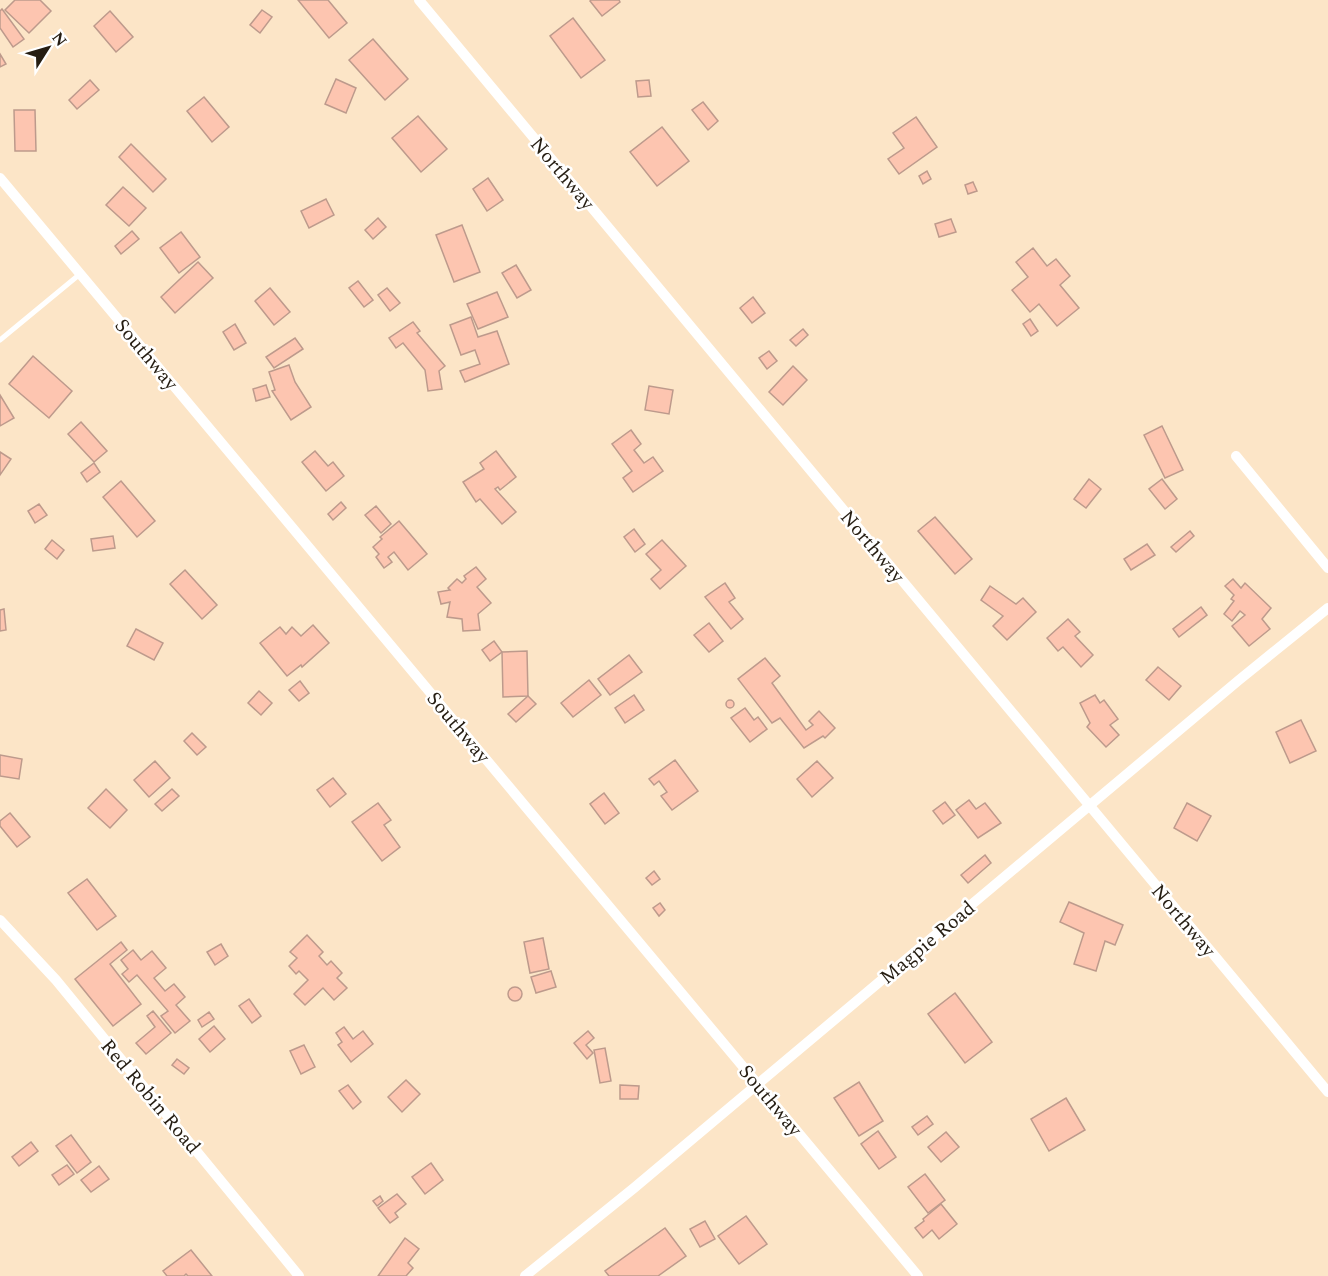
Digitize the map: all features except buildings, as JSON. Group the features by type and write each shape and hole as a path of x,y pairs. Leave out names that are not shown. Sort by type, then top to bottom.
{"street":[{"name":"Northway","path":"419,0 1328,1092"},
{"name":"Southway","path":"0,178 918,1276"},
{"path":"1236,456 1328,568"},
{"name":"Magpie Road","path":"525,1276 634,1188 1239,680 1327,610"},
{"name":"Red Robin Road","path":"0,920 56,980 299,1276"}],"lane":[{"path":"0,340 80,274"}]}
